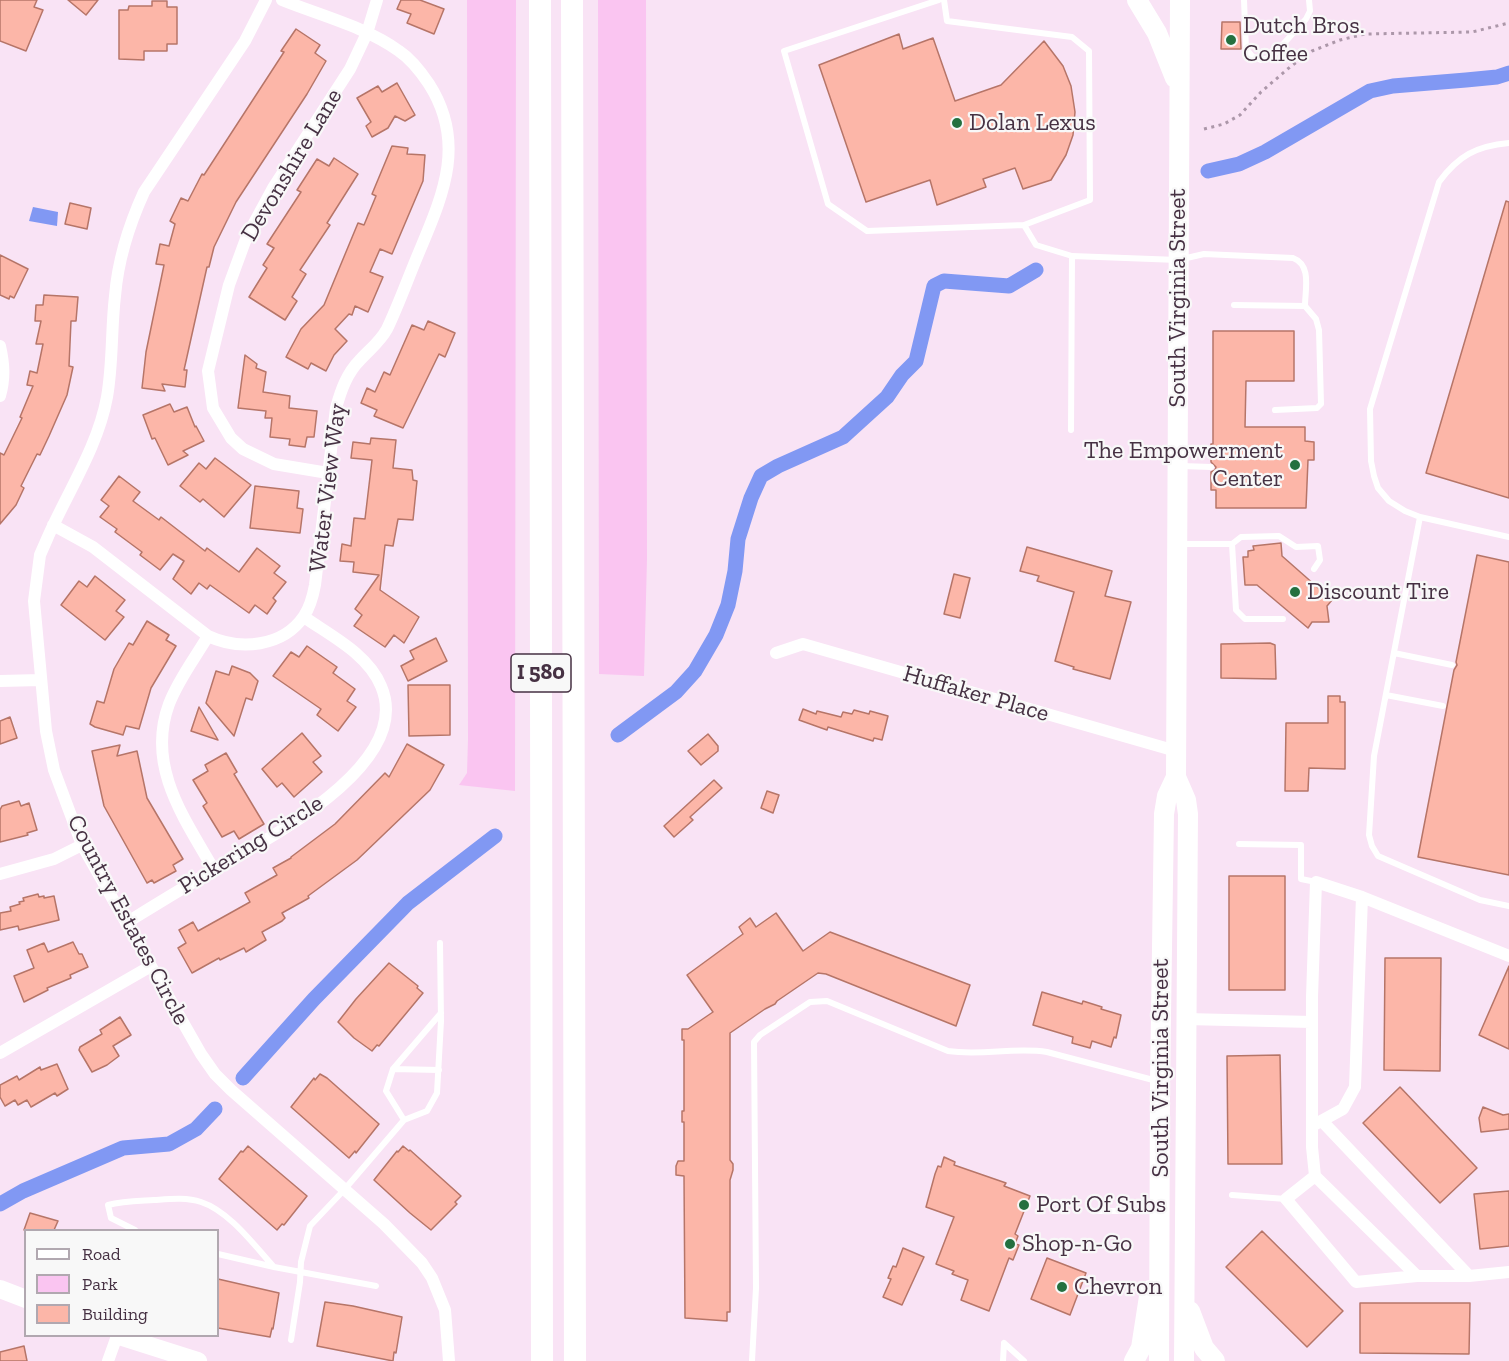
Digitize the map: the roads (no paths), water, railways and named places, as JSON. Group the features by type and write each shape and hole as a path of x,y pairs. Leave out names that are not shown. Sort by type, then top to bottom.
{"highway":[{"name":"I 580","path":"540,0 542,1354"},
{"name":"I 580","path":"572,0 574,1354"}],"main road":[{"path":"1137,0 1157,33 1179,91"},
{"name":"South Virginia Street","path":"1180,0 1176,777 1186,800 1188,814 1184,1361"},
{"name":"South Virginia Street","path":"1159,1361 1164,814 1167,796 1176,777"},
{"path":"1134,1361 1141,1348 1160,1220"},
{"path":"1184,1295 1204,1348 1215,1361"}],"street":[{"name":"Country Estates Circle","path":"266,0 244,41 144,192 124,244 114,297 110,376 106,399 92,444 40,555 35,585 34,611 46,731 54,770 82,845 215,1074 408,1246 432,1278 445,1310 449,1361"},
{"name":"Water View Way","path":"53,525 93,547 208,636 221,642 254,645 272,641 283,635 304,616 311,601 315,585 336,408 341,391 360,360 373,348 387,329 442,197 450,156 444,115 435,94 425,77 401,52 367,33 282,0"},
{"name":"Devonshire Lane","path":"328,473 274,464 257,457 231,438 213,408 208,371 229,285 247,236 273,188 350,69 367,33 377,0"},
{"path":"0,346 4,362 4,377 0,396"},
{"name":"Pickering Circle","path":"126,922 294,823 323,802 372,752 385,721 382,687 375,674 354,652 304,616"},
{"path":"208,636 170,702 164,719 162,749 166,779 174,799 214,870"},
{"name":"Huffaker Place","path":"776,653 803,644 1176,752"},
{"path":"0,681 41,680"},
{"path":"0,874 54,859 82,845"},
{"path":"1417,1276 1315,1176 1312,1147 1317,1124 1312,1023 1316,882 1362,897 1509,956"},
{"path":"1317,1124 1343,1109 1355,1087 1362,897"},
{"path":"0,1053 151,966"},
{"path":"1186,1019 1312,1023"},
{"path":"1317,1124 1469,1276"},
{"path":"1315,1176 1286,1198 1356,1282 1417,1276 1469,1276 1509,1272"},
{"path":"0,1289 24,1298"},
{"path":"108,1361 117,1337"},
{"path":"124,1337 198,1361"}],"lane":[{"path":"939,0 784,51 828,204 867,231 1024,225 1090,201 1089,51 1072,37 947,21 944,0"},
{"path":"1244,0 1246,49 1252,56 1262,60 1270,58 1306,19 1310,11 1309,0"},
{"path":"1509,143 1486,146 1458,160 1439,183 1370,409 1371,461 1378,488 1389,501 1420,517 1509,537"},
{"path":"1024,225 1036,245 1072,256 1179,260 1204,254 1300,261 1305,269 1305,306 1316,319 1319,330 1321,404 1317,408 1275,410"},
{"path":"1071,430 1072,256"},
{"path":"1234,305 1305,306"},
{"path":"1177,466 1211,467"},
{"path":"1420,517 1374,756 1369,835 1378,856 1480,900 1509,906"},
{"path":"1177,544 1232,544 1241,537 1279,536 1296,547 1318,546 1320,561 1314,569"},
{"path":"1232,544 1236,610 1245,619 1283,619"},
{"path":"1394,653 1452,665"},
{"path":"1386,695 1443,706"},
{"path":"1239,844 1301,845 1301,879 1316,882"},
{"path":"291,1340 300,1262 310,1226 404,1120 427,1111 437,1093 441,1013 440,943"},
{"path":"752,1361 756,1288 754,1042 810,1002 827,1001 948,1051 964,1053 1032,1049 1160,1082"},
{"path":"404,1120 386,1091 393,1068 441,1013"},
{"path":"393,1068 439,1070"},
{"path":"1232,1195 1286,1198"},
{"path":"133,1229 111,1218 108,1205 120,1202 179,1199 201,1202 220,1212 240,1230 273,1267"},
{"path":"1094,1211 1160,1220"},
{"path":"219,1254 273,1267 376,1286"},
{"path":"1003,1361 1004,1343 1024,1361"}],"water":[{"path":"33,207 58,212 57,226 29,221"}],"waterway":[{"path":"1208,171 1239,164 1265,152 1370,91 1393,86 1497,77 1509,73"},
{"path":"618,735 676,692 695,671 716,635 728,605 735,571 738,539 751,498 761,476 843,437 887,397 902,375 916,361 934,286 944,281 1009,286 1036,270"},
{"path":"243,1078 314,999 408,903 495,836"},
{"path":"0,1204 23,1191 123,1148 169,1144 196,1129 215,1109"}],"place":[{"name":"Dutch Bros. Coffee","path":"1231,40"},
{"name":"Dolan Lexus","path":"957,123"},
{"name":"The Empowerment Center","path":"1295,465"},
{"name":"Discount Tire","path":"1295,592"},
{"name":"Port Of Subs","path":"1024,1205"},
{"name":"Shop-n-Go","path":"1010,1244"},
{"name":"Chevron","path":"1062,1287"}]}
